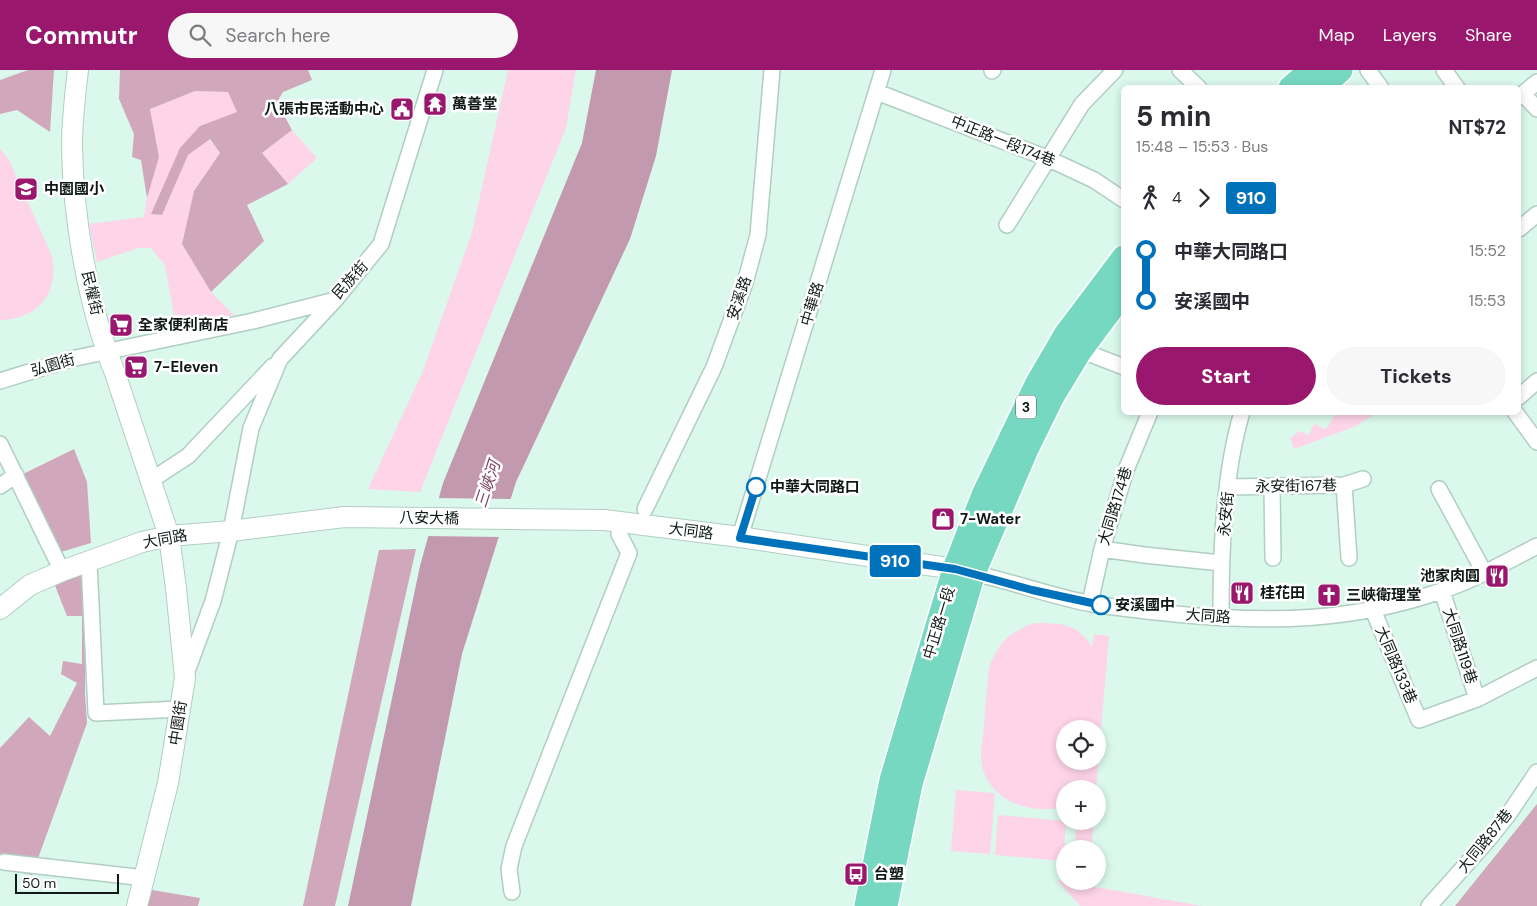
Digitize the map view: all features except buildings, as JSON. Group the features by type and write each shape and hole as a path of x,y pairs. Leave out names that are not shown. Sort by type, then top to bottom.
{"main road":[{"path":"1294,85 1312,70"},
{"path":"1322,85 1340,70"},
{"name":"中正路一段","path":"885,906 910,784 984,495 1038,383 1066,335 1121,262"},
{"name":"中正路一段","path":"867,906 892,780 964,571 1052,396 1080,350 1121,295"}],"street":[{"name":"民權街","path":"78,70 72,146 79,236 93,303 106,351 169,536"},
{"name":"民族街","path":"106,351 253,321 335,300 381,244 435,70"},
{"name":"安溪路","path":"645,509 714,367 745,283 758,235 772,70"},
{"name":"中華路","path":"740,538 883,70"},
{"path":"1008,225 1082,104 1114,70"},
{"path":"1180,70 1196,85"},
{"path":"1368,70 1379,85"},
{"path":"1444,70 1455,85"},
{"path":"1537,82 1521,96 1537,110"},
{"name":"中正路一段174巷","path":"877,92 1049,159 1094,180 1121,198"},
{"path":"1521,227 1537,214"},
{"path":"150,481 188,456 335,300"},
{"path":"1080,350 1121,366"},
{"name":"弘園街","path":"0,381 70,359 106,351"},
{"path":"185,678 212,601 232,531 251,428 280,359"},
{"path":"1521,395 1537,381"},
{"name":"大同路174巷","path":"1090,603 1102,549 1126,470 1149,415"},
{"name":"永安街","path":"1222,618 1222,563 1228,487 1241,415"},
{"path":"1518,415 1537,442"},
{"path":"0,444 62,571"},
{"path":"0,486 16,475"},
{"name":"永安街167巷","path":"1228,487 1344,485 1363,479"},
{"path":"1344,485 1348,558"},
{"path":"1272,487 1273,558"},
{"path":"1439,489 1484,572"},
{"name":"大同路","path":"0,609 30,585 62,571 142,542 169,536 232,531 344,517"},
{"name":"八安大橋","path":"344,517 604,520"},
{"name":"大同路","path":"604,520 964,571 1032,590 1090,603 1135,610 1222,618 1319,618 1373,610 1442,591 1537,546"},
{"path":"512,892 509,869 514,846 629,553 619,534"},
{"name":"中園街","path":"137,906 168,783 185,678 169,536"},
{"path":"1102,549 1222,563"},
{"path":"90,561 96,713 180,709"},
{"name":"大同路119巷","path":"1419,720 1477,699 1442,591"},
{"name":"大同路133巷","path":"1373,610 1419,720"},
{"path":"1477,699 1537,668"},
{"name":"大同路87巷","path":"1429,906 1488,840 1508,815 1537,772"},
{"path":"4,862 145,878"}],"shaded area":[{"path":"28,70 54,70 50,132 17,110 0,114 0,80"},
{"path":"120,70 308,70 312,80 283,92 277,102 292,130 262,153 288,184 247,205 264,241 211,292 182,244 194,191 220,153 210,139 188,155 162,215 151,214 180,148 200,126 237,112 228,92 195,91 150,109 159,157 147,198 141,160 132,157 134,134 119,99"},
{"path":"508,70 576,70 566,128 420,492 368,489 423,371 472,232"},
{"path":"195,91 228,92 238,112 200,126 151,214 162,215 188,155 209,139 220,153 194,191 182,244 211,292 234,315 176,327 165,265 151,248 138,248 97,262 89,224 144,217 147,198 159,157 150,109"},
{"path":"292,130 317,158 288,184 262,153"},
{"path":"0,149 9,160 52,256 53,270 49,293 43,302 25,315 13,319 0,320"},
{"path":"1335,415 1373,415 1356,426 1294,449 1290,438 1299,431 1309,435 1314,424 1326,429"},
{"path":"74,449 87,482 91,543 61,552 23,474"},
{"path":"416,549 335,906 303,906 379,550"},
{"path":"85,568 85,695 87,723 32,875 0,868 0,748 29,717 50,736 77,683 61,674 63,661 82,664 82,616 67,616 54,583"},
{"path":"1035,623 1061,624 1080,633 1092,647 1094,634 1109,636 1102,720 1056,720 1056,770 1098,770 1097,780 1056,780 1056,808 1051,809 1037,809 1024,806 999,794 990,784 984,772 981,757 989,668 992,659 1001,645 1018,630"},
{"path":"956,790 995,793 990,854 951,851"},
{"path":"1537,804 1537,906 1455,906"},
{"path":"998,815 1056,820 1056,830 1065,830 1065,840 1056,840 1056,860 995,855"},
{"path":"1076,830 1093,830 1092,840 1075,840"},
{"path":"1106,889 1202,906 1080,906 1066,890"},
{"path":"152,890 200,898 198,906 147,906"}],"water":[{"name":"三峽河","path":"596,70 672,70 656,156 630,239 516,482 462,654 411,906 348,906 420,566 443,483 582,143"}],"pier":[{"path":"436,498 513,499 501,537 425,536"}],"bus line":[{"name":"910","path":"756,487 740,538 955,569 1032,590 1101,605"}],"place":[{"name":"萬善堂","path":"435,104"},
{"name":"八張市民活動中心","path":"402,109"},
{"name":"中園國小","path":"26,189"},
{"name":"全家便利商店","path":"121,325"},
{"name":"7-Eleven","path":"136,367"},
{"name":"中華大同路口","path":"756,487"},
{"name":"7-Water","path":"943,519"},
{"name":"池家肉圓","path":"1497,576"},
{"name":"桂花田","path":"1242,593"},
{"name":"三峽衛理堂","path":"1329,595"},
{"name":"安溪國中","path":"1101,605"},
{"name":"台塑","path":"856,874"}]}
